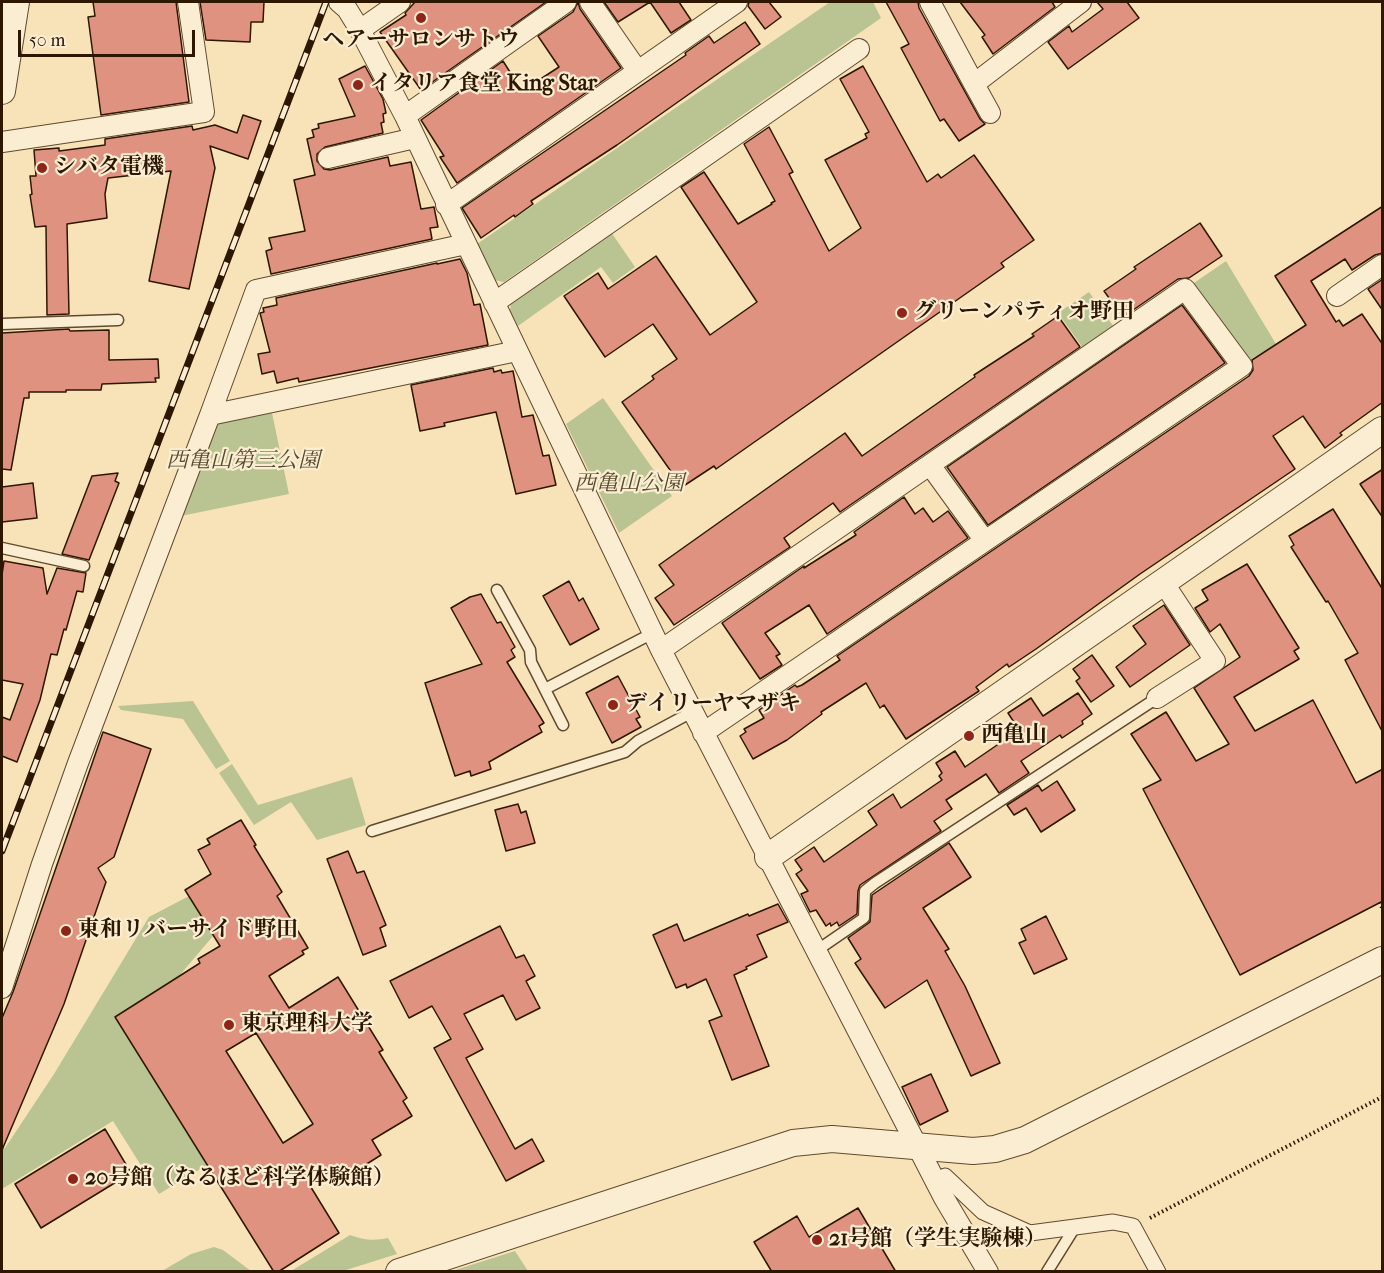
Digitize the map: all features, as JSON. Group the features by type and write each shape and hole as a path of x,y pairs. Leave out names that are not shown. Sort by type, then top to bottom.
{"street":[{"path":"2,91 16,2"},
{"path":"2,142 204,112 188,2"},
{"path":"339,2 347,9 360,30 405,116 703,734 944,1198 988,1272"},
{"path":"360,30 400,2"},
{"path":"405,116 566,2"},
{"path":"590,2 637,70"},
{"path":"446,205 737,2"},
{"path":"930,2 990,113"},
{"path":"974,84 1081,2"},
{"path":"494,303 858,49"},
{"path":"328,158 415,138"},
{"path":"2,988 78,763 256,290 466,244"},
{"path":"1337,296 1383,266"},
{"path":"657,642 930,465 1185,289 1242,366 703,734"},
{"path":"210,415 517,351"},
{"path":"768,857 1383,430"},
{"path":"930,465 985,541"},
{"path":"1157,698 1215,661 1163,582"},
{"path":"399,1272 793,1143 832,1139 973,1151 995,1149 1025,1140 1383,960"},
{"path":"945,1176 983,1212 1030,1233 1113,1222 1133,1226 1158,1272"}],"lane":[{"path":"2,324 118,320"},
{"path":"2,549 84,566"},
{"path":"497,590 530,650 531,662 564,725"},
{"path":"545,689 657,642"},
{"path":"816,951 864,918 865,891 874,883 1157,698"},
{"path":"372,831 625,752 638,741 692,712"},
{"path":"1047,1272 1075,1227"}],"path":[{"path":"1380,902 1383,908"},
{"path":"1133,1226 1383,1097"}],"green space":[{"path":"830,2 873,2 881,18 504,282 494,280 477,244"},
{"path":"611,232 635,267 613,283 601,267 518,326 510,311 511,301"},
{"path":"1226,261 1276,344 1246,362 1191,285"},
{"path":"1089,292 1116,330 1085,351 1058,313"},
{"name":"西亀山公園","path":"603,398 672,496 619,533 566,424"},
{"name":"西亀山第三公園","path":"272,413 289,494 181,516 218,423"},
{"path":"193,701 230,761 216,769 183,719 121,710 118,706"},
{"path":"232,764 258,805 352,777 366,825 317,840 291,802 254,825 219,773"},
{"path":"189,896 213,936 179,976 115,1017 207,1165 159,1194 113,1121 2,1189 2,1147 5,1148 54,1074 149,917"},
{"path":"350,1235 369,1240 388,1238 397,1254 343,1271 291,1271"},
{"path":"214,1247 223,1250 251,1271 162,1271 191,1254"},
{"path":"515,1251 528,1271 452,1271"}],"building":[{"path":"93,2 176,2 189,102 101,115 88,17 95,16"},
{"path":"200,2 264,2 263,22 251,22 250,42 206,40"},
{"path":"415,2 546,2 421,90 380,32 406,15 405,13"},
{"path":"578,2 580,9 621,68 457,183 440,157 444,156 421,120 503,61 522,91 559,67 538,36 573,12"},
{"path":"604,2 650,2 618,22"},
{"path":"650,2 679,2 691,20 671,33"},
{"path":"749,2 769,2 781,17 765,29 748,6"},
{"path":"886,2 918,2 919,8 948,61 985,124 959,141 944,119 940,121 901,48 909,44"},
{"path":"960,2 1052,2 1055,7 993,54 982,37 985,35"},
{"path":"1097,2 1127,2 1139,18 1068,69 1048,42 1069,26 1072,32 1103,9"},
{"path":"745,22 760,44 617,145 531,201 533,204 515,217 514,215 481,238 462,208 686,55 685,53 709,36 714,43"},
{"path":"365,66 383,99 386,113 383,114 384,122 381,123 383,133 325,147 317,154 317,161 324,169 330,170 388,157 390,166 411,162 421,209 434,207 438,227 430,228 432,239 271,274 266,251 272,249 269,238 305,231 294,180 315,175 307,139 314,137 312,130 319,128 318,124 355,116 339,79"},
{"path":"863,66 927,182 938,174 941,178 974,155 1034,240 1001,263 1004,267 716,469 714,466 682,487 622,402 654,379 652,376 677,359 653,324 605,357 564,296 598,273 608,289 656,256 710,335 757,302 681,187 704,172 738,224 772,204 775,201 744,144 769,127 793,172 789,174 829,251 861,228 825,160 867,138 865,134 869,132 840,79"},
{"path":"243,115 261,121 248,159 210,146 215,168 189,289 149,281 171,171 108,178 105,194 107,218 67,224 69,314 47,315 46,226 35,227 30,195 32,194 30,176 36,176 34,150 59,148 59,151 105,145 105,139 192,126 193,130 215,125 237,133"},
{"path":"1383,206 1383,253 1375,255 1352,270 1345,259 1311,281 1336,322 1339,320 1343,326 1362,314 1383,345 1383,402 1340,433 1342,435 1325,448 1303,416 1273,436 1295,469 1140,574 1036,649 1009,667 1007,664 976,687 979,691 906,739 884,705 880,708 866,683 821,712 822,714 787,740 753,759 740,736 746,732 744,729 764,718 759,710 795,685 797,687 802,685 840,660 837,656 1249,376 1253,370 1252,360 1306,325 1275,276"},
{"path":"1200,223 1222,256 1189,278 1178,279 1123,317 1104,291 1136,269 1134,267"},
{"path":"460,259 467,273 474,305 480,304 488,345 299,382 298,378 277,383 274,371 262,374 258,354 270,352 260,313 264,312 263,308 277,305 276,298"},
{"path":"1383,279 1383,311 1368,289"},
{"path":"1182,305 1225,363 988,525 947,467"},
{"path":"1058,316 1080,347 840,512 833,503 784,538 790,547 674,625 655,598 674,585 659,565 845,433 862,456 975,377 974,375 1034,336 1032,334"},
{"path":"69,329 70,331 109,330 109,360 158,359 159,378 155,378 156,382 102,384 101,390 29,392 29,398 24,398 11,470 2,469 2,333"},
{"path":"493,368 494,372 513,371 522,417 533,415 543,456 549,455 556,485 516,494 496,412 444,423 445,426 420,431 411,385"},
{"path":"1383,469 1383,518 1360,484"},
{"path":"118,473 115,481 119,483 89,560 62,554 92,476"},
{"path":"33,483 37,518 2,522 2,487"},
{"path":"904,497 915,514 923,508 933,522 948,511 968,538 827,634 809,605 765,633 780,654 776,656 782,665 760,679 722,623 804,566 804,568 856,535 854,532"},
{"path":"1333,509 1383,590 1383,733 1345,660 1358,653 1328,601 1326,602 1291,547 1294,545 1289,536"},
{"path":"4,561 43,568 47,594 57,568 86,573 83,592 77,591 57,655 51,654 40,700 17,762 2,756 2,717 10,720 23,684 2,680"},
{"path":"1247,564 1299,648 1294,651 1299,659 1234,697 1255,731 1313,700 1356,783 1383,769 1383,901 1240,975 1143,789 1161,780 1131,734 1166,712 1196,761 1229,744 1194,688 1240,657 1220,624 1210,632 1195,608 1208,600 1202,590"},
{"path":"569,581 579,601 583,598 599,629 570,645 543,596"},
{"path":"481,594 497,623 501,622 515,647 511,650 515,657 507,662 544,723 539,726 542,732 489,762 491,769 471,776 470,771 455,776 425,683 482,664 451,608 470,597"},
{"path":"1164,605 1190,645 1130,687 1116,667 1146,644 1133,626"},
{"path":"1092,655 1114,686 1091,702 1076,681 1080,678 1073,669"},
{"name":"デイリーヤマザキ","path":"618,676 640,717 636,719 641,727 612,743 586,693"},
{"path":"1078,693 1092,714 1082,721 1083,724 1062,738 1060,735 1021,761 1029,773 999,793 986,774 946,800 952,809 934,821 941,831 860,885 857,914 839,926 837,922 826,926 816,910 810,912 801,894 808,891 796,874 802,870 795,860 814,847 824,862 877,825 868,811 893,794 901,808 942,780 939,776 942,773 936,763 955,751 965,767 1019,730 1008,713 1031,698 1043,716"},
{"name":"東和リバーサイド野田","path":"103,732 151,749 114,857 98,868 106,882 64,1004 2,1150 2,1018"},
{"path":"1057,781 1075,810 1041,832 1026,808 1014,815 1007,805 1038,785 1042,791"},
{"path":"518,804 521,813 526,811 535,843 506,851 495,810"},
{"path":"241,820 282,892 277,896 308,948 302,951 304,954 269,976 289,1008 338,977 383,1050 379,1052 407,1098 403,1101 412,1116 372,1140 381,1155 346,1177 339,1165 309,1184 339,1233 278,1272 274,1272 115,1017 200,963 198,959 220,946 185,890 211,874 198,850 210,844 207,839","holes":["256,1033 313,1124 283,1143 226,1051"]},
{"path":"949,843 971,877 923,908 949,949 945,951 965,986 1000,1063 971,1076 927,980 885,1008 855,963 861,959 848,938 870,922 872,895"},
{"path":"348,851 357,873 364,871 386,925 380,928 386,946 363,955 327,859"},
{"path":"778,904 788,922 757,935 767,957 734,975 769,1066 732,1080 709,1021 722,1016 706,979 687,988 686,984 676,988 653,935 677,924 684,941"},
{"path":"1046,916 1067,959 1034,974 1019,943 1026,940 1021,929"},
{"path":"500,926 516,958 524,955 535,976 526,981 540,1008 516,1020 503,995 464,1014 483,1049 466,1058 515,1149 532,1139 544,1161 506,1181 434,1048 451,1039 432,1006 409,1018 390,981"},
{"path":"931,1074 948,1111 920,1125 902,1087"},
{"name":"20号館（なるほど科学体験館）","path":"105,1129 131,1173 41,1228 15,1184"},
{"name":"21号館（学生実験棟）","path":"858,1208 896,1272 772,1272 754,1242 797,1216 809,1237"}],"railway":[{"path":"2,851 326,2"}],"place":[{"name":"ヘアーサロンサトウ","path":"421,18"},
{"name":"イタリア食堂 King Star","path":"358,85"},
{"name":"シバタ電機","path":"42,168"},
{"name":"グリーンパティオ野田","path":"902,313"},
{"name":"デイリーヤマザキ","path":"613,705"},
{"name":"西亀山","path":"969,736"},
{"name":"東和リバーサイド野田","path":"66,931"},
{"name":"東京理科大学","path":"229,1025"},
{"name":"20号館（なるほど科学体験館）","path":"73,1179"},
{"name":"21号館（学生実験棟）","path":"817,1240"}]}
